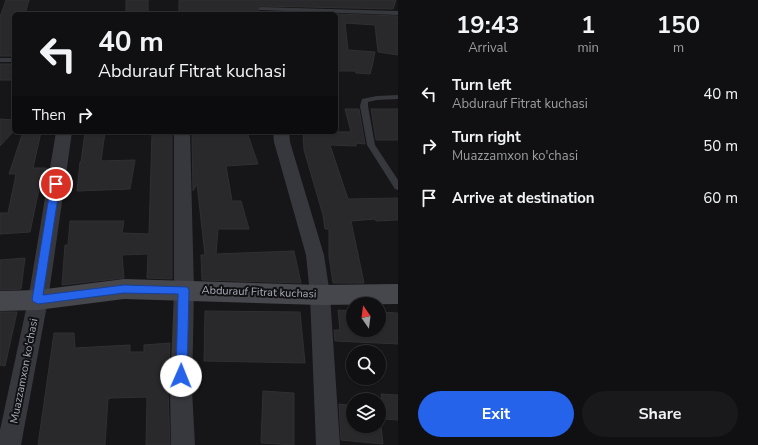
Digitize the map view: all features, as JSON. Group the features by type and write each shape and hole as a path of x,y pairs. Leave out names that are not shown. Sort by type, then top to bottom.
{"street":[{"name":"Muazzamxon ko'chasi","path":"9,445 38,300 64,134"},
{"path":"182,134 184,290 181,390 183,445"},
{"path":"281,134 282,142 315,255 320,294 328,445"},
{"name":"Abdurauf Fitrat kuchasi","path":"0,301 38,300 124,289 320,294 398,294"}],"lane":[{"path":"261,9 398,13"},
{"path":"0,60 12,60"},
{"path":"398,98 370,99 365,101 364,106 371,145 398,187"}],"building":[{"path":"6,0 29,0 26,12 12,12 12,56 0,56 0,17"},
{"path":"126,0 148,0 148,12 126,12"},
{"path":"179,0 396,0 393,9 261,6 258,8 259,12 179,12"},
{"path":"338,14 398,16 398,55 378,52 375,25 345,23 348,50 375,52 370,74 356,73 355,71 338,71"},
{"path":"0,64 12,64 12,80 0,80"},
{"path":"345,109 359,109 365,144 356,143 356,146 330,145 348,199 398,198 398,220 376,221 375,219 351,221 364,283 333,283 329,256 329,229 325,229 323,215 304,150 303,134 338,134 338,132 351,132"},
{"path":"371,109 398,109 398,140 376,140"},
{"path":"0,119 12,120 12,133 0,146"},
{"path":"22,134 41,134 33,168 47,168 41,189 39,189 30,232 0,234 0,213 8,213 16,174 9,174"},
{"path":"85,134 105,134 101,161 135,160 130,189 77,191"},
{"path":"152,134 172,134 172,279 147,278 148,254 122,255 124,278 62,285 65,245 68,245 70,221 124,221 122,233 149,234"},
{"path":"192,134 248,134 258,164 226,166 232,201 241,201 249,229 218,229 216,254 294,251 301,283 202,280 201,255 205,255 197,184 193,191"},
{"path":"25,258 21,289 0,290 0,260"},
{"path":"338,310 346,311 346,337 386,337 386,312 398,313 398,344 335,341 334,330 340,330"},
{"path":"205,311 300,312 305,363 204,361"},
{"path":"0,312 17,312 5,366 0,365"},
{"path":"54,333 74,333 75,348 130,345 130,352 144,352 144,345 170,343 168,390 170,445 146,445 147,397 108,399 105,445 38,445"},
{"path":"263,391 294,393 294,445 261,443"},
{"path":"386,394 398,395 398,420 386,419"},
{"path":"339,404 346,405 346,433 382,433 383,444 341,440"}],"route":[{"path":"56,184 38,300 124,289 184,290 181,376"}]}
